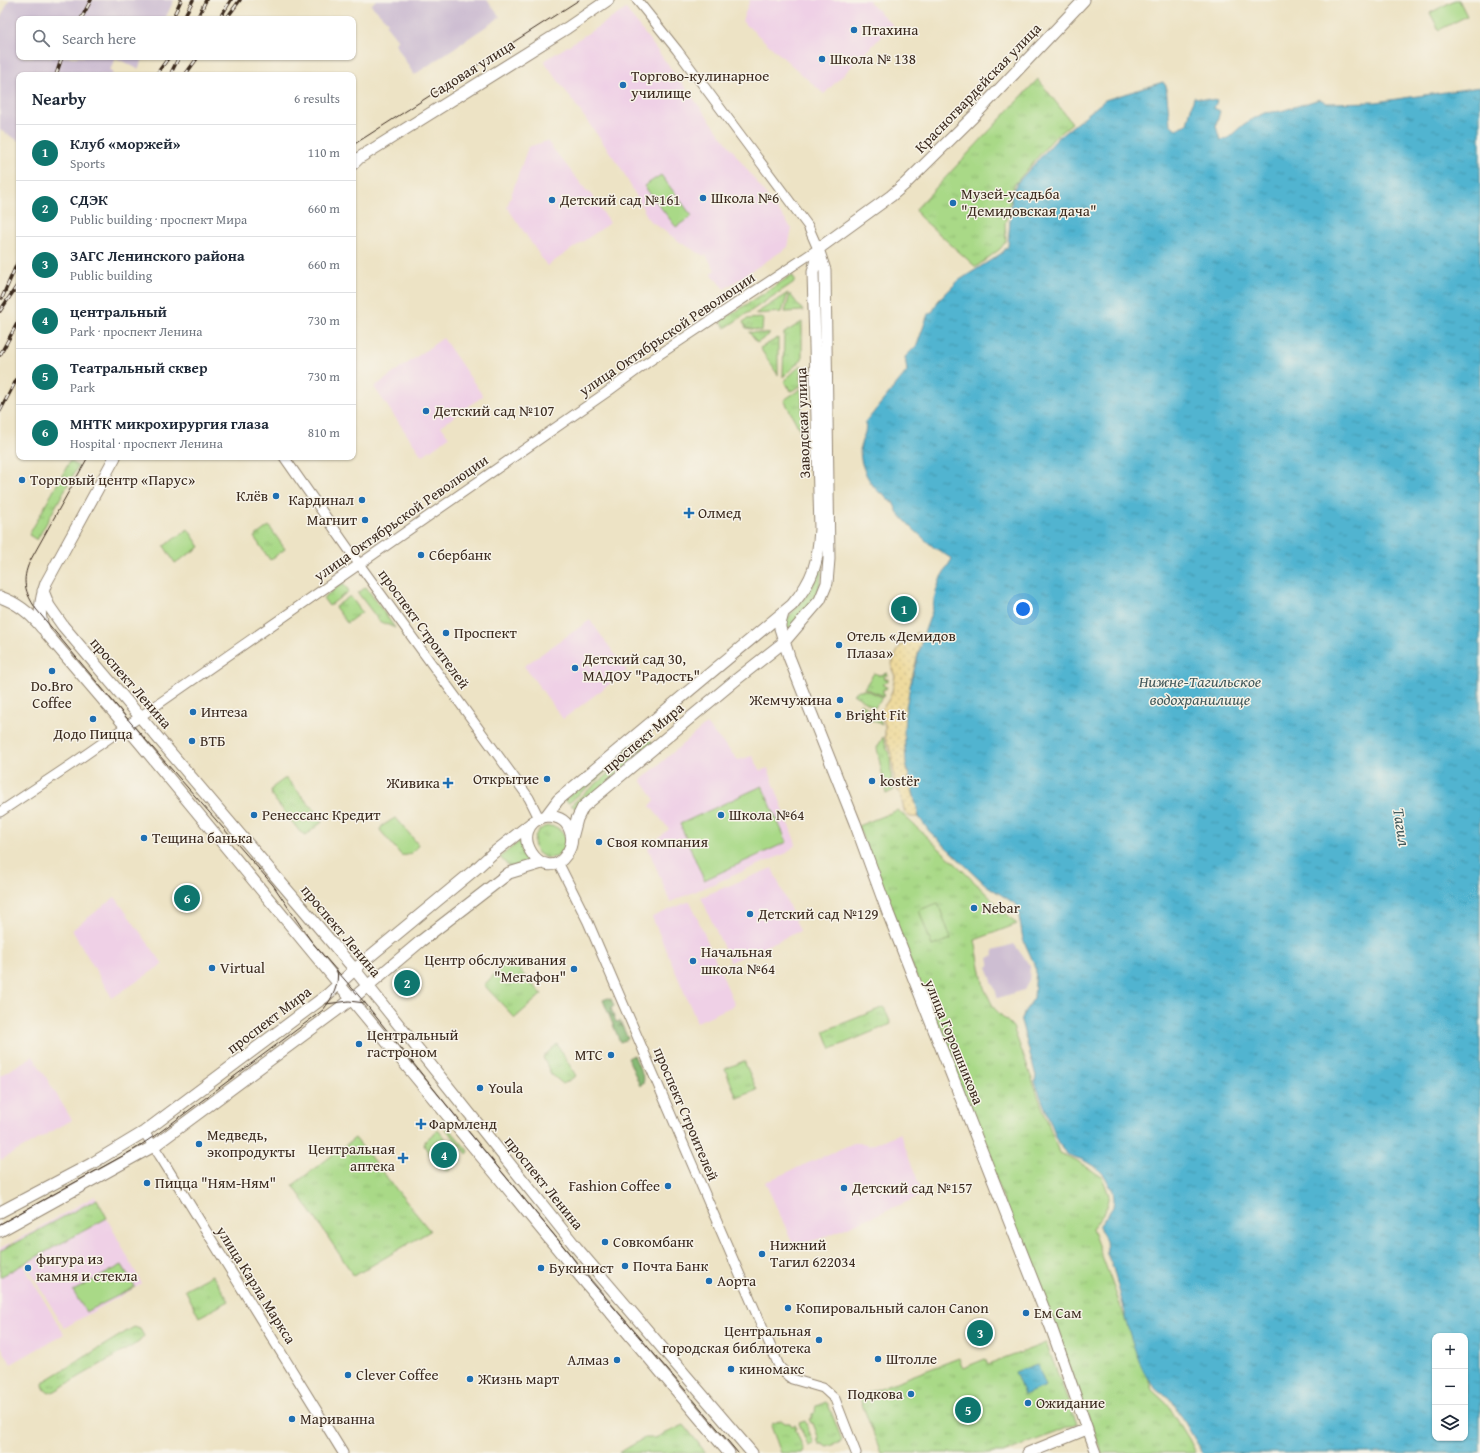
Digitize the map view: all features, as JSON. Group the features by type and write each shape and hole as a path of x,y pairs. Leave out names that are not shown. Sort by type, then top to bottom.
{"main road":[{"name":"Садовая улица","path":"356,161 567,28 608,0"},
{"name":"Красногвардейская улица","path":"818,249 891,196 905,184 973,117 1084,0"},
{"name":"Заводская улица","path":"818,249 825,270 829,559 827,583"},
{"name":"Заводская улица","path":"803,592 814,571 819,552 820,528 813,272 818,249"},
{"path":"43,591 51,573 113,460"},
{"name":"проспект Мира","path":"572,838 577,819 583,807 587,803 784,642 816,606 827,583"},
{"name":"проспект Ленина","path":"43,591 40,616 46,633"},
{"name":"проспект Ленина","path":"43,591 49,606 58,620 368,985 576,1247 752,1453"},
{"name":"проспект Мира","path":"0,1212 92,1164 144,1132 293,1021 340,984 492,854 540,818 558,800 783,613 803,592"},
{"name":"проспект Ленина","path":"0,597 14,603 28,612 126,726 580,1276 729,1453"},
{"name":"улица Горошникова","path":"783,613 780,628 789,657 854,823 898,941 1051,1327 1087,1429"},
{"path":"0,1231 154,1146 352,999 421,941 509,872 542,863 552,864 558,862 566,856 570,849 572,838 566,823 555,816 540,818 529,828 527,844 536,859 542,863"},
{"path":"1028,1453 1087,1429"}],"street":[{"name":"Заводская улица","path":"638,0 808,226 818,249"},
{"name":"улица Октябрьской Революции","path":"0,812 126,726 654,358 818,249"},
{"name":"проспект Строителей","path":"286,460 359,564 529,798 540,818"},
{"name":"проспект Строителей","path":"558,862 588,922 779,1366 788,1376 804,1384 823,1388 835,1399 856,1453"},
{"name":"улица Карла Маркса","path":"144,1132 343,1453"},
{"name":"улица Горошникова","path":"1087,1429 1096,1453"}],"shaded area":[{"path":"9,0 174,0 166,16 16,16 16,60 115,60 110,70 113,72 16,72 16,139 0,130 0,19"},
{"path":"376,0 487,0 500,17 414,75 395,43 398,40 386,25 388,22 371,5"},
{"name":"Школа № 138","path":"750,0 870,0 869,2 893,25 824,94 742,21"},
{"path":"626,9 792,229 788,247 724,289 711,273 715,270 706,255 704,256 680,242 649,220 621,168 544,61"},
{"path":"120,60 142,60 138,69"},
{"name":"Детский сад №161","path":"547,141 590,193 610,223 547,266 507,207 528,147"},
{"name":"Детский сад №107","path":"443,338 483,396 441,426 449,437 422,456 374,387"},
{"name":"Детский сад 30, МАДОУ \"Радость\"","path":"590,620 627,671 563,719 524,666"},
{"name":"Школа №64","path":"706,724 738,760 752,756 761,771 768,768 796,844 787,853 670,902 648,848 669,829 650,806 655,800 641,780"},
{"name":"Детский сад №129","path":"772,868 800,931 730,962 701,897"},
{"path":"115,897 163,964 112,998 72,930"},
{"name":"Начальная школа №64","path":"690,901 735,1005 697,1022 652,917"},
{"path":"1014,944 1030,966 1029,981 1024,990 998,998 987,967 990,966 988,958 994,956 993,950"},
{"path":"33,1056 72,1120 1,1160 0,1076"},
{"name":"Детский сад №157","path":"900,1133 923,1195 822,1238 794,1246 765,1182 856,1142 869,1146"},
{"path":"95,1196 142,1284 64,1328 13,1242"},
{"path":"10,1243 64,1334 11,1364 0,1345 0,1248"}],"green space":[{"path":"1455,0 1459,0 1467,16 1439,30 1430,13"},
{"path":"1038,79 1072,123 1054,138 1014,185 1005,224 1006,241 1000,249 976,267 919,216 916,209"},
{"path":"661,175 692,216 676,227 644,186"},
{"path":"792,275 796,281 725,328 721,321"},
{"path":"788,293 782,312 755,314"},
{"path":"790,294 803,311 785,312"},
{"path":"763,318 762,331 746,328 743,322 747,319"},
{"path":"802,322 802,359 783,377 784,333"},
{"path":"749,332 770,334 757,343"},
{"path":"778,338 778,375 760,348"},
{"path":"801,365 801,386 791,391 784,381"},
{"path":"802,388 802,434 784,400"},
{"path":"70,461 78,466 37,540 29,535"},
{"path":"269,526 285,549 270,560 254,537"},
{"path":"188,529 200,547 175,563 164,546"},
{"path":"825,543 820,585 817,595 787,631 785,630 784,623 804,599 816,579 821,564"},
{"path":"343,583 349,591 329,606 323,598"},
{"path":"366,587 395,628 379,621 358,593"},
{"path":"350,596 362,612 347,623 335,607"},
{"path":"874,673 879,675 887,673 888,675 884,676 885,679 888,679 888,682 884,683 884,686 887,687 886,689 883,689 883,693 885,694 884,696 864,688"},
{"path":"859,690 865,690 883,697 875,708 853,694"},
{"path":"860,703 877,715 882,725 873,720 866,720"},
{"path":"647,729 651,733 569,803 564,800"},
{"path":"883,737 890,757 892,785 894,790 886,794 877,748"},
{"path":"649,739 653,744 577,809 571,805"},
{"path":"284,779 287,779 321,818 322,822 306,835 300,832 272,796 271,791 273,787"},
{"path":"762,786 787,842 704,880 680,824"},
{"path":"898,810 1017,924 975,940 984,988 994,1008 1013,1027 1059,1153 1076,1160 1102,1177 1109,1195 1105,1212 1092,1229 1152,1390 1168,1405 1196,1453 1102,1453 858,826"},
{"path":"395,818 418,845 409,854 401,855 380,830 382,826"},
{"path":"547,826 553,826 563,833 566,842 565,848 559,855 553,858 547,858 537,851 534,845 534,839 541,829"},
{"path":"520,841 522,853 528,864 509,867 500,857"},
{"path":"938,903 951,939 932,946 919,910"},
{"path":"509,959 542,994 515,1018 484,985"},
{"path":"608,998 611,999 614,1006 611,1008 616,1022 620,1021 628,1039 620,1042 603,1000"},
{"path":"884,1007 891,1024 831,1049 824,1031"},
{"path":"557,1044 576,1076 563,1084 551,1074 543,1057"},
{"path":"634,1055 644,1079 640,1086 628,1058"},
{"path":"744,1061 757,1090 737,1098 725,1069"},
{"path":"447,1126 469,1152 467,1154 445,1128"},
{"path":"438,1130 462,1160 448,1171 441,1168 424,1145 426,1140"},
{"path":"355,1138 430,1231 354,1276 293,1185"},
{"path":"97,1199 107,1218 0,1277 0,1251"},
{"path":"122,1265 135,1287 86,1312 73,1291"},
{"path":"212,1275 229,1301 199,1317 185,1289"},
{"path":"134,1327 140,1329 144,1336 139,1342 55,1391 49,1393 44,1389 43,1384 45,1381"},
{"path":"1046,1343 1077,1424 1003,1453 881,1453 859,1396 959,1358 963,1368 985,1359 988,1365"},
{"path":"826,1402 842,1440 841,1442 827,1447 819,1444 817,1439 819,1439 813,1423 811,1423 809,1419 812,1418 812,1414 815,1411 816,1406"},
{"path":"781,1420 785,1423 790,1423 792,1426 795,1425 797,1429 795,1429 804,1450 802,1453 781,1453 771,1426 772,1424"},
{"path":"805,1421 814,1444 808,1446 799,1423"},
{"path":"684,1425 706,1453 619,1453 644,1438 655,1438"}],"sand":[{"path":"916,632 923,636 908,698 905,744 908,774 919,817 910,817 905,813 900,794 895,785 892,756 885,737 885,725 880,711 888,701 892,692 895,676 892,669 892,663 900,646 911,639"}],"water":[{"name":"Нижне-Тагильское водохранилище","path":"1163,82 1166,86 1170,124 1176,129 1187,124 1194,97 1217,101 1214,108 1220,111 1216,126 1220,140 1227,139 1244,124 1264,113 1281,111 1320,99 1327,103 1376,102 1480,87 1480,1453 1203,1453 1171,1399 1158,1391 1152,1385 1142,1368 1134,1347 1125,1319 1125,1312 1113,1268 1107,1254 1106,1240 1100,1229 1100,1225 1113,1207 1113,1191 1104,1175 1097,1168 1083,1160 1066,1154 1057,1139 1035,1082 1036,1076 1021,1021 1025,1011 1034,998 1036,968 1023,939 1017,905 986,885 929,831 919,817 906,762 904,731 905,713 910,686 923,636 932,611 936,591 941,577 952,559 932,546 911,527 898,513 893,502 888,500 883,493 880,493 871,483 864,471 860,450 865,431 865,423 907,371 905,357 917,345 928,314 933,311 938,301 958,281 1002,253 1008,246 1012,194 1017,183 1058,138 1105,100"},
{"path":"1037,1364 1046,1386 1024,1395 1015,1372"}],"tram line":[{"path":"356,143 579,0"},
{"path":"86,460 27,568 25,580 27,592 36,609 131,723 273,885 311,941 365,1003 584,1273 738,1453"},
{"path":"0,1224 135,1149 323,1010 336,986 338,975 337,970"},
{"path":"326,1004 349,1001 365,1003"}],"railway":[{"path":"83,16 91,0"},
{"path":"175,13 181,0"},
{"path":"185,16 193,0"},
{"path":"198,16 206,0"},
{"path":"221,16 231,0"},
{"path":"228,16 240,0"},
{"path":"57,72 61,60"},
{"path":"158,72 167,60"},
{"path":"172,72 178,60"},
{"path":"187,72 196,60"},
{"path":"2,298 16,266"},
{"path":"0,311 16,287"},
{"path":"0,355 16,326"},
{"path":"0,411 16,381"}],"place":[{"name":"Птахина","path":"854,30"},
{"name":"Школа № 138","path":"822,59"},
{"name":"Торгово-кулинарное училище","path":"623,85"},
{"name":"Школа №6","path":"703,198"},
{"name":"Детский сад №161","path":"552,200"},
{"name":"Музей-усадьба \"Демидовская дача\"","path":"953,203"},
{"name":"Детский сад №107","path":"426,411"},
{"name":"Торговый центр «Парус»","path":"22,480"},
{"name":"Клёв","path":"276,496"},
{"name":"Кардинал","path":"362,500"},
{"name":"Олмед","path":"689,513"},
{"name":"Магнит","path":"365,520"},
{"name":"Сбербанк","path":"421,555"},
{"name":"Клуб «моржей»","path":"904,609"},
{"name":"Проспект","path":"446,633"},
{"name":"Отель «Демидов Плаза»","path":"839,645"},
{"name":"Детский сад 30, МАДОУ \"Радость\"","path":"575,668"},
{"name":"Do.Bro Coffee","path":"52,671"},
{"name":"Жемчужина","path":"840,700"},
{"name":"Интеза","path":"193,712"},
{"name":"Bright Fit","path":"838,715"},
{"name":"Додо Пицца","path":"93,719"},
{"name":"ВТБ","path":"192,741"},
{"name":"Открытие","path":"547,779"},
{"name":"kostёr","path":"872,781"},
{"name":"Живика","path":"448,783"},
{"name":"Ренессанс Кредит","path":"254,815"},
{"name":"Школа №64","path":"721,815"},
{"name":"Тещина банька","path":"144,838"},
{"name":"Своя компания","path":"599,842"},
{"name":"МНТК микрохирургия глаза","path":"187,898"},
{"name":"Nebar","path":"974,908"},
{"name":"Детский сад №129","path":"750,914"},
{"name":"Начальная школа №64","path":"693,961"},
{"name":"Virtual","path":"212,968"},
{"name":"Центр обслуживания \"Мегафон\"","path":"574,969"},
{"name":"СДЭК","path":"407,983"},
{"name":"Центральный гастроном","path":"359,1044"},
{"name":"МТС","path":"611,1055"},
{"name":"Youla","path":"480,1088"},
{"name":"Фармленд","path":"421,1124"},
{"name":"Медведь, экопродукты","path":"199,1144"},
{"name":"центральный","path":"444,1155"},
{"name":"Центральная аптека","path":"403,1158"},
{"name":"Пицца \"Ням-Ням\"","path":"147,1183"},
{"name":"Fashion Coffee","path":"668,1186"},
{"name":"Детский сад №157","path":"844,1188"},
{"name":"Совкомбанк","path":"605,1242"},
{"name":"Нижний Тагил 622034","path":"762,1254"},
{"name":"Почта Банк","path":"625,1266"},
{"name":"фигура из камня и стекла","path":"28,1268"},
{"name":"Букинист","path":"541,1268"},
{"name":"Аорта","path":"709,1281"},
{"name":"Копировальный салон Canon","path":"788,1308"},
{"name":"Ем Сам","path":"1026,1313"},
{"name":"ЗАГС Ленинского района","path":"980,1333"},
{"name":"Центральная городская библиотека","path":"819,1340"},
{"name":"Штолле","path":"878,1359"},
{"name":"Алмаз","path":"617,1360"},
{"name":"киномакс","path":"731,1369"},
{"name":"Clever Coffee","path":"348,1375"},
{"name":"Жизнь март","path":"470,1379"},
{"name":"Подкова","path":"911,1394"},
{"name":"Ожидание","path":"1028,1403"},
{"name":"Театральный сквер","path":"968,1410"},
{"name":"Мариванна","path":"292,1419"}],"water label":[{"name":"Тагил","path":"1402,827"}]}
